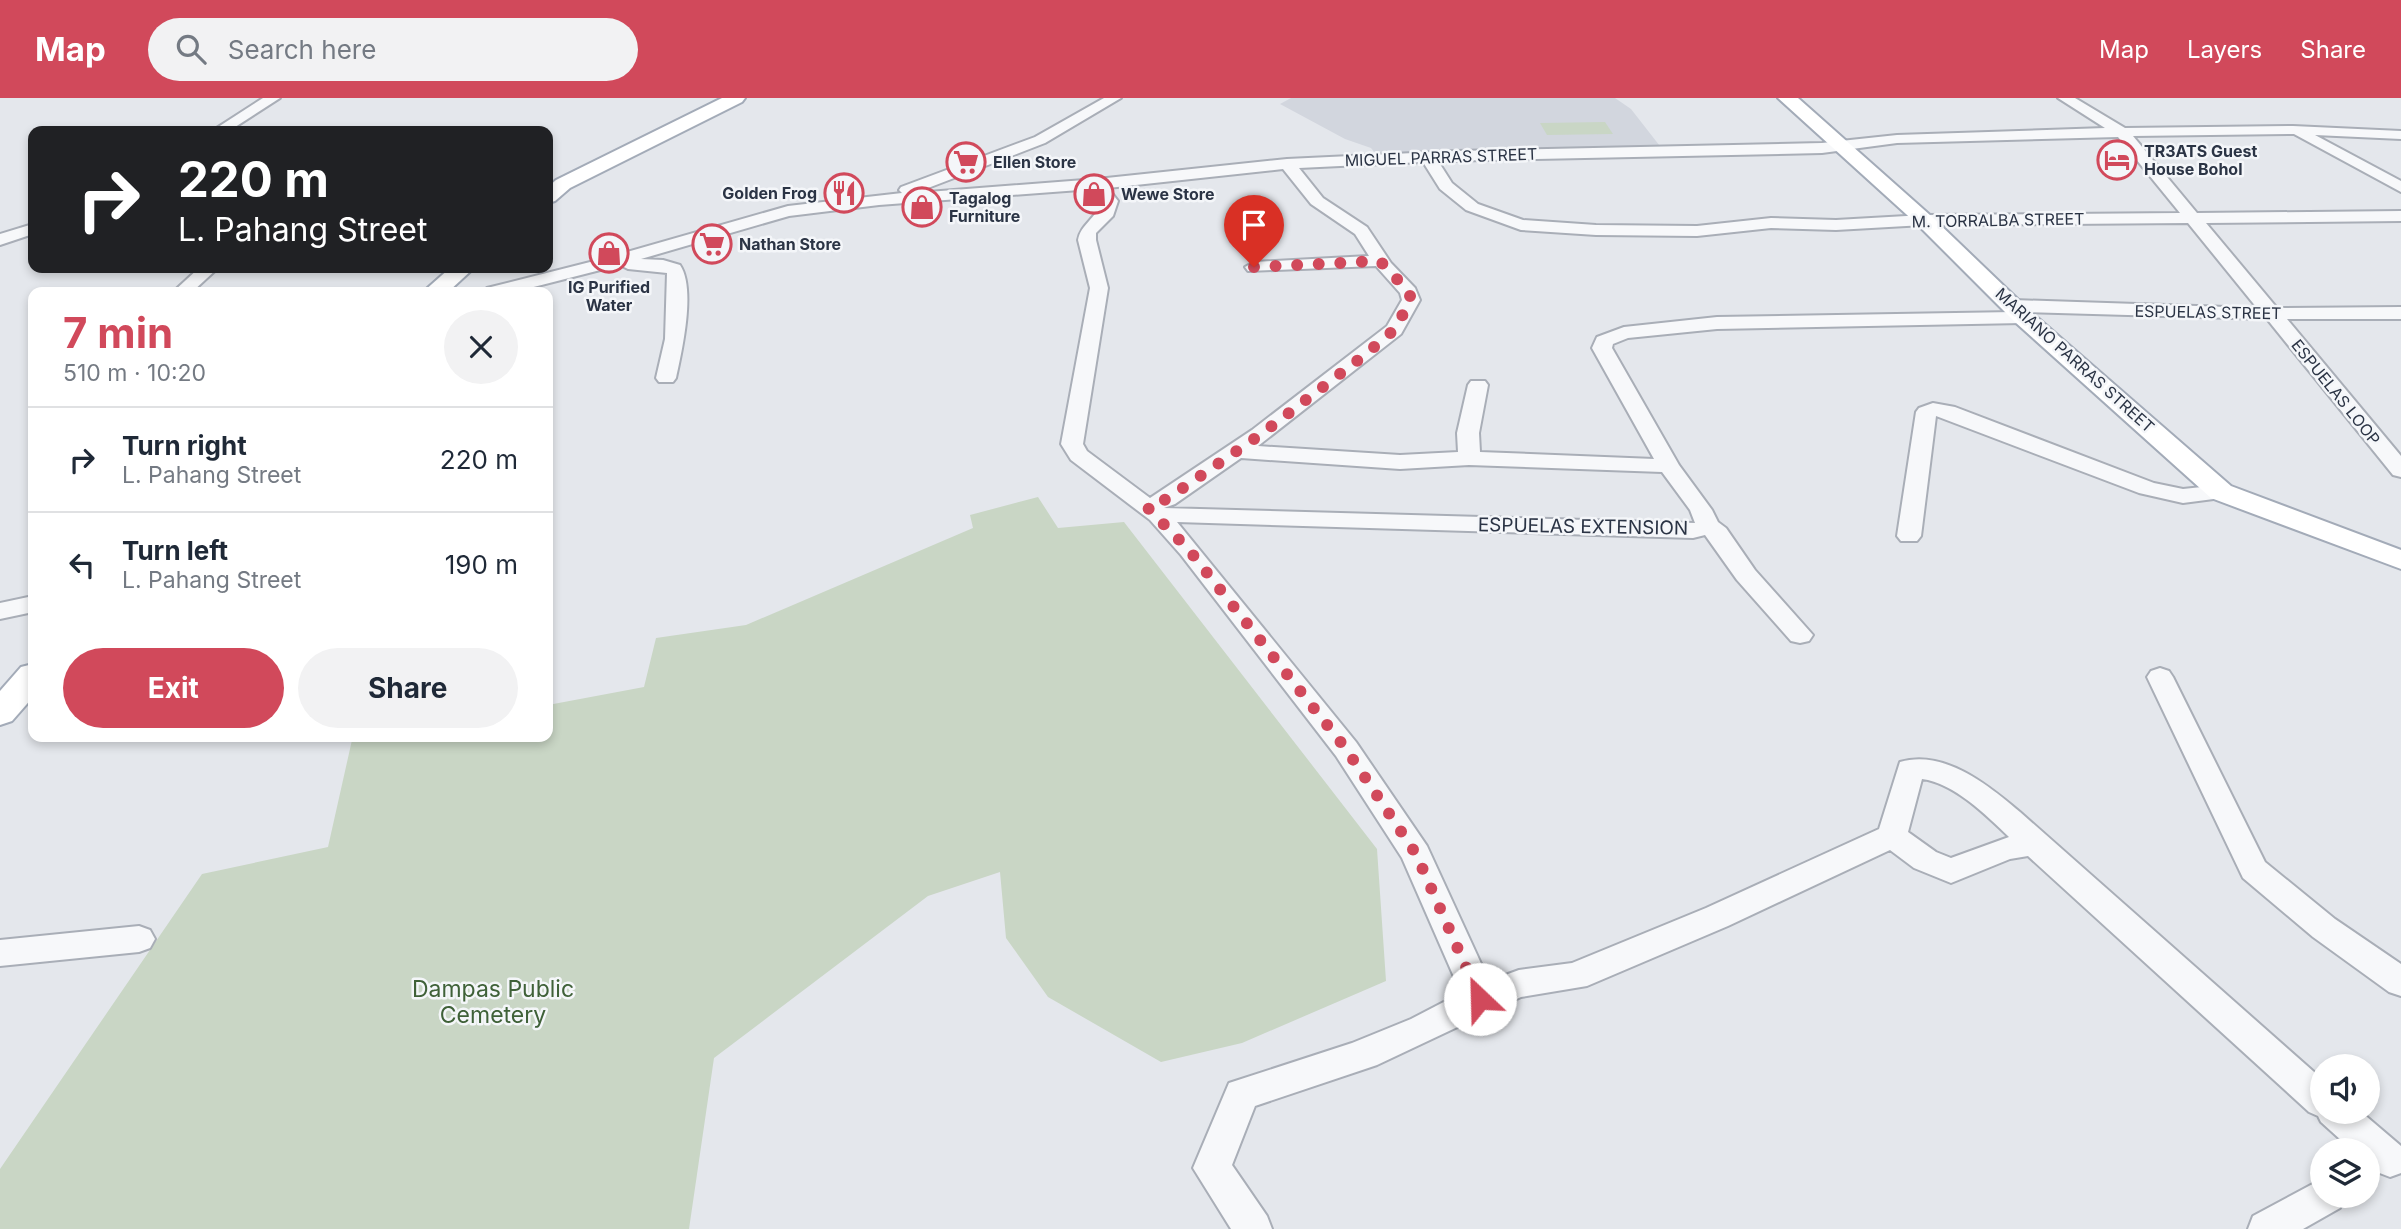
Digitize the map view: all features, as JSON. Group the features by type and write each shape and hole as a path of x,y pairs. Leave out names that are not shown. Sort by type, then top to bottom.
{"main road":[{"path":"555,184 736,98"},
{"name":"MARIANO PARRAS STREET","path":"1787,98 2221,492 2401,560"},
{"path":"440,287 457,273"},
{"path":"0,713 28,681"}],"street":[{"path":"227,126 273,98"},
{"path":"879,200 1040,140 1114,98"},
{"path":"2065,98 2122,132"},
{"path":"2293,130 2401,187"},
{"name":"MIGUEL PARRAS STREET","path":"513,287 612,262 788,211 879,200 1097,184 1287,164 1427,157 1822,148 1898,139 2122,132 2293,130 2401,135"},
{"name":"ESPUELAS LOOP","path":"2122,132 2401,470"},
{"path":"1427,157 1446,186 1472,207 1521,225 1597,230"},
{"path":"1153,511 1237,451 1394,330 1411,300 1409,292 1380,261 1361,231 1317,201 1287,164"},
{"path":"1097,184 1110,201 1109,209 1088,232 1087,240 1099,288 1072,444 1093,467 1153,511 1189,550 1339,740 1416,854 1480,999"},
{"name":"M. TORRALBA STREET","path":"1597,230 1697,231 1771,223 1836,225 1924,220 2401,216"},
{"path":"0,240 28,231"},
{"path":"1254,267 1380,261"},
{"path":"612,262 663,265 674,269 678,276 675,339 666,378"},
{"path":"188,287 203,273"},
{"name":"ESPUELAS EXTENSION","path":"1153,511 1693,530 1708,526 1701,510 1669,466 1602,348 1604,341 1613,336 1717,323 2019,311"},
{"name":"ESPUELAS STREET","path":"2019,311 2401,313"},
{"path":"1469,458 1468,433 1478,385"},
{"path":"1909,536 1926,412 1933,409 1948,411 2147,488 2183,496 2221,492"},
{"path":"1237,451 1401,461 1469,458 1669,466"},
{"path":"1708,526 1718,533 1746,575 1800,635"},
{"path":"0,611 28,605"},
{"path":"2160,677 2253,870 2324,928 2401,982"},
{"path":"1892,836 1910,769 1921,767 1954,778 2034,843 2310,1090"},
{"path":"1253,1229 1212,1168 1242,1094 1326,1070 1442,1021 1480,999 1519,984 1575,976 1717,917 1892,836"},
{"path":"1892,836 1925,860 1951,871 2005,849 2034,843"},
{"path":"0,953 139,939"},
{"path":"2347,1124 2386,1162"},
{"path":"2267,1229 2310,1205"}],"shaded area":[{"path":"1291,98 1615,98 1631,109 1663,150 1379,158 1371,148 1345,139 1280,104"}],"green space":[{"path":"1605,122 1613,134 1547,135 1540,123"},
{"name":"Dampas Public Cemetery","path":"1038,497 1058,528 1124,522 1377,849 1386,981 1242,1043 1161,1062 1048,997 1006,938 1000,872 928,896 714,1058 689,1229 0,1229 0,1169 202,874 328,847 352,742 553,742 553,704 644,687 656,638 746,625 973,528 970,515"}],"place":[{"name":"TR3ATS Guest House Bohol","path":"2117,160"},
{"name":"Ellen Store","path":"966,162"},
{"name":"Golden Frog","path":"844,193"},
{"name":"Wewe Store","path":"1094,194"},
{"name":"Tagalog Furniture","path":"922,207"},
{"name":"Nathan Store","path":"712,244"},
{"name":"IG Purified Water","path":"609,253"}],"route":[{"path":"1254,267 1380,261 1409,292 1411,300 1394,330 1366,354 1260,435 1167,499 1147,507 1158,515 1189,550 1346,749 1416,854 1480,999"}]}
